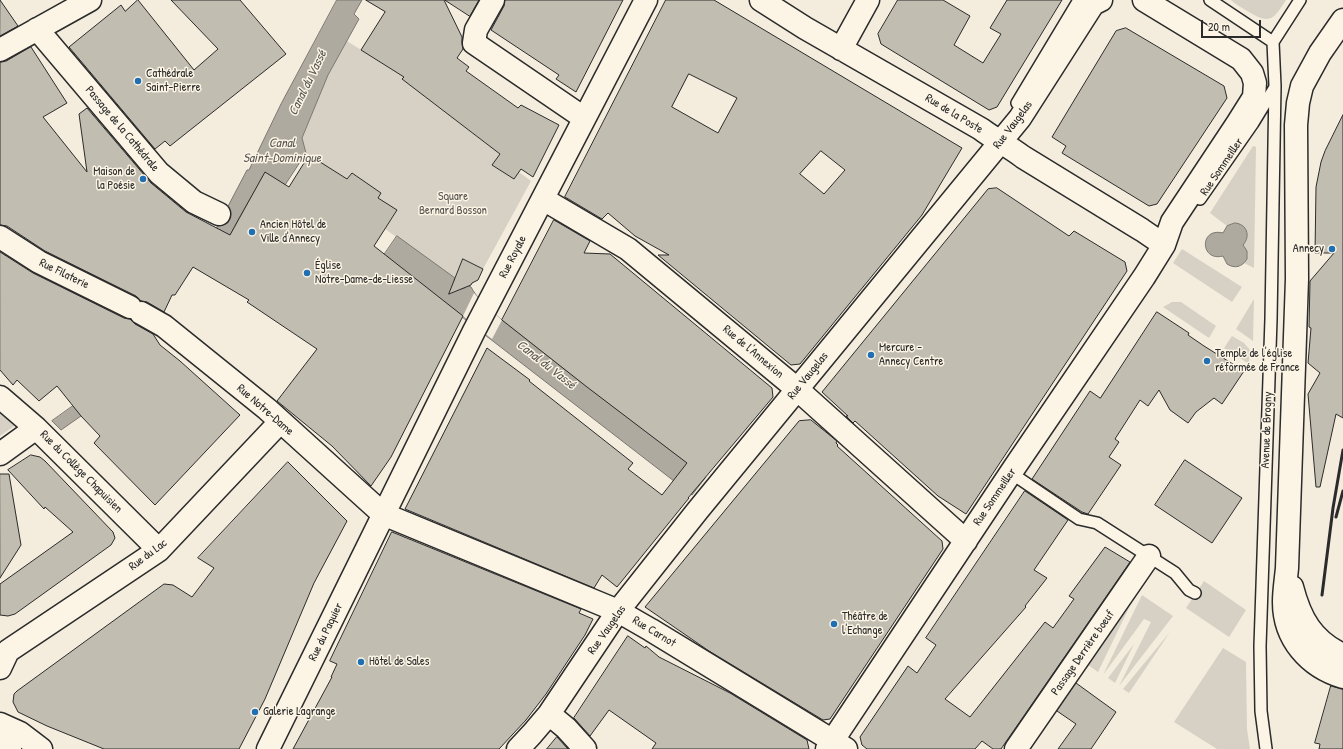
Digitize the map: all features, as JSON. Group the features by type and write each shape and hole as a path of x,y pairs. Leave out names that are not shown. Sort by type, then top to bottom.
{"street":[{"path":"0,50 90,0"},
{"path":"493,0 476,30 474,44 584,118"},
{"name":"Rue Royale","path":"383,514 476,328 646,0"},
{"name":"Rue de la Poste","path":"761,0 981,129 1164,245"},
{"path":"841,48 868,0"},
{"name":"Rue Sommeiller","path":"835,746 1010,473 1144,277 1164,245 1172,222 1254,97 1255,83 1252,73 1241,59 1144,0"},
{"name":"Rue Vaugelas","path":"518,749 549,714 615,610 698,510 795,387 998,140 1020,118 1091,1"},
{"name":"Avenue de Brogny","path":"1287,568 1297,279 1296,125 1298,103 1302,86 1320,54 1343,20"},
{"name":"Passage de la Cathédrale","path":"37,29 159,173 194,202 219,214"},
{"name":"Rue de l'Annexion","path":"543,199 628,249 795,387 966,540"},
{"name":"Rue Filaterie","path":"0,236 39,262 136,310"},
{"name":"Rue Notre-Dame","path":"136,310 164,326 267,409 383,514"},
{"name":"Rue du Collège Chapuisien","path":"0,397 36,428 159,550"},
{"name":"Rue du Lac","path":"3,655 159,550 280,422"},
{"path":"0,454 36,428"},
{"name":"Rue Carnot","path":"383,514 615,610 651,630 835,746"},
{"name":"Rue du Paquier","path":"268,749 383,514"},
{"name":"Passage Derrière boeuf","path":"1016,749 1149,556"},
{"path":"1287,568 1295,601 1304,621 1314,635 1327,647 1343,655"},
{"path":"1287,568 1284,603 1288,624 1294,642 1313,662 1331,673 1343,677"},
{"path":"549,714 566,728 585,749"},
{"path":"0,724 20,733 41,749"},
{"path":"0,745 10,749"}],"lane":[{"path":"1210,0 1273,42 1300,0"},
{"name":"Avenue de Brogny","path":"1266,749 1261,711 1260,646 1271,319 1275,86 1273,42"},
{"name":"Rue Sommeiller","path":"1164,245 1181,227 1253,123 1275,86"},
{"path":"1010,473 1078,518 1097,522 1175,573 1192,591"},
{"name":"Rue Vaugelas","path":"508,749 517,742 544,709 615,610"}],"green space":[{"path":"1231,0 1286,0 1275,16 1267,19 1256,16"},
{"name":"Square Bernard Bosson","path":"347,41 404,77 402,79 500,154 492,165 514,179 519,172 531,181 483,269 464,259 455,278 385,229 397,211 378,198 381,193 352,173 347,179 306,153 302,139 328,75"},
{"path":"1253,146 1256,147 1254,268 1244,263 1247,259 1235,223 1227,226 1210,213"},
{"path":"1182,249 1242,287 1232,302 1173,263"},
{"path":"1254,299 1253,341 1236,329"},
{"path":"1172,302 1181,302 1216,326 1209,338 1163,307"},
{"path":"1232,336 1244,343 1250,350 1249,364 1224,348"},
{"path":"0,411 14,426 0,436"},
{"path":"1204,581 1246,610 1229,637 1186,608"},
{"path":"1139,587 1098,672 1084,662"},
{"path":"1142,595 1173,616 1119,686 1151,622 1144,619 1103,675"},
{"path":"1170,632 1129,693 1123,689"},
{"path":"1134,644 1115,683 1108,678"},
{"path":"1223,648 1246,662 1247,729 1250,749 1217,749 1174,722"}],"water":[{"name":"Canal Saint-Dominique","path":"337,0 362,0 354,14 359,19 328,75 302,138 306,153 285,185 265,173 239,218 209,276 203,254 247,170 249,170 281,104"},
{"path":"1235,223 1245,228 1247,234 1247,238 1243,245 1247,251 1247,259 1243,264 1236,267 1227,264 1223,256 1215,256 1210,254 1205,244 1206,239 1210,235 1215,233 1223,233 1227,226"},
{"name":"Canal du Vassé","path":"397,236 455,278 454,280 458,283 458,287 461,289 465,288 466,285 471,287 476,295 491,311 706,477 692,495 384,255"},
{"path":"119,373 108,397 61,430 52,421"}],"pier":[{"path":"474,293 502,320 492,339 463,316"}],"building":[{"path":"0,0 18,26 0,36"},
{"path":"138,0 194,70 218,49 171,0 240,0 286,54 170,146 165,141 155,149 69,47 121,5 125,11"},
{"path":"366,0 444,0 462,37 463,49 457,58 469,67 466,71 518,108 521,105 559,125 533,177 521,169 514,179 492,165 500,154 402,79 404,77 361,50 385,12"},
{"path":"445,0 479,0 470,16"},
{"path":"505,0 623,0 576,92 556,79 559,75 491,30 504,6"},
{"path":"666,0 714,0 962,148 922,215 800,364 791,365 658,255 669,255 635,236 608,213 602,219 565,197","holes":["689,74 737,98 718,133 672,107","821,151 845,170 824,194 800,174"]},
{"path":"898,0 943,0 970,16 954,45 983,63 1001,34 990,28 1007,0 1062,0 997,107 989,110 881,44 878,34"},
{"path":"1126,28 1224,86 1227,98 1157,204 1149,206 1062,153 1066,146 1052,137 1116,31"},
{"path":"31,47 67,103 43,117 87,172 79,114 87,108 151,183 186,212 230,235 265,172 289,187 309,155 347,179 352,173 381,193 378,198 397,210 374,246 463,316 391,457 371,486 332,446 277,401 317,349 247,302 249,300 193,267 175,295 172,295 164,312 147,302 141,301 136,296 45,251 7,226 0,225 0,62 6,61"},
{"path":"1343,115 1343,418 1336,414 1320,487 1316,487 1308,394 1320,373 1308,363 1311,328 1309,327 1310,281 1334,253 1315,253 1316,187 1321,162 1325,151"},
{"path":"997,188 1069,236 1074,231 1125,262 1127,271 966,514 938,496 855,421 853,423 846,416 848,416 822,392 988,189"},
{"path":"554,220 590,241 584,253 610,254 772,388 773,397 688,498 617,587 602,575 594,588 405,509 487,348 530,380 529,381 633,463 628,469 662,495 687,463 502,320"},
{"path":"0,252 33,273 124,318 130,319 135,324 153,334 160,345 240,415 155,505 94,443 100,436 81,416 57,386 39,401 17,380 13,385 0,370"},
{"path":"463,259 483,269 478,280 471,285 449,294"},
{"path":"1157,312 1189,333 1188,335 1204,346 1244,371 1222,404 1214,398 1196,412 1188,423 1170,410 1159,390 1148,406 1140,400 1115,439 1119,442 1109,457 1121,465 1088,514 1082,512 1032,479 1090,391 1100,398"},
{"path":"811,420 837,441 837,446 942,541 943,549 830,719 823,720 709,651 645,607 799,421"},
{"path":"31,455 40,457 45,461 113,532 115,538 111,545 15,614 8,616 0,615 0,584 73,532 45,507 44,509 8,470"},
{"path":"1185,460 1242,498 1212,543 1155,505"},
{"path":"288,462 347,521 314,583 265,699 239,749 104,749 47,726 18,712 13,702 14,694 17,691 164,584 173,585 192,597 214,568 198,558"},
{"path":"0,474 9,474 21,545 0,578"},
{"path":"1025,491 1068,520 1034,570 1047,578 1025,606 1026,607 945,699 970,717 1045,622 1053,628 1074,599 1069,596 1105,547 1130,562 1001,749 993,749 982,741 975,749 867,749 862,745 860,737 908,666 917,673 936,645 926,638"},
{"path":"392,532 581,609 579,613 593,619 585,635 546,694 526,720 499,749 293,749 332,677 337,664 330,661"},
{"path":"628,636 645,648 646,646 659,657 730,693 807,740 809,749 652,749 656,743 609,710 590,736 574,718"},
{"path":"1076,683 1116,712 1091,749 1058,749 1076,724 1057,711"},
{"path":"1331,686 1343,689 1343,749 1319,749 1320,744 1315,743"},
{"path":"557,737 568,749 547,749"}],"railway":[{"path":"1322,595 1333,508 1343,450"},
{"path":"1336,517 1343,491"}],"place":[{"name":"Cathédrale Saint-Pierre","path":"138,81"},
{"name":"Maison de la Poésie","path":"143,179"},
{"name":"Ancien Hôtel de Ville d'Annecy","path":"252,232"},
{"name":"Annecy","path":"1332,249"},
{"name":"Église Notre-Dame-de-Liesse","path":"307,273"},
{"name":"Mercure - Annecy Centre","path":"871,355"},
{"name":"Temple de l'église réformée de France","path":"1207,361"},
{"name":"Théâtre de l'Echange","path":"834,624"},
{"name":"Hôtel de Sales","path":"361,662"},
{"name":"Galerie Lagrange","path":"255,712"}]}
